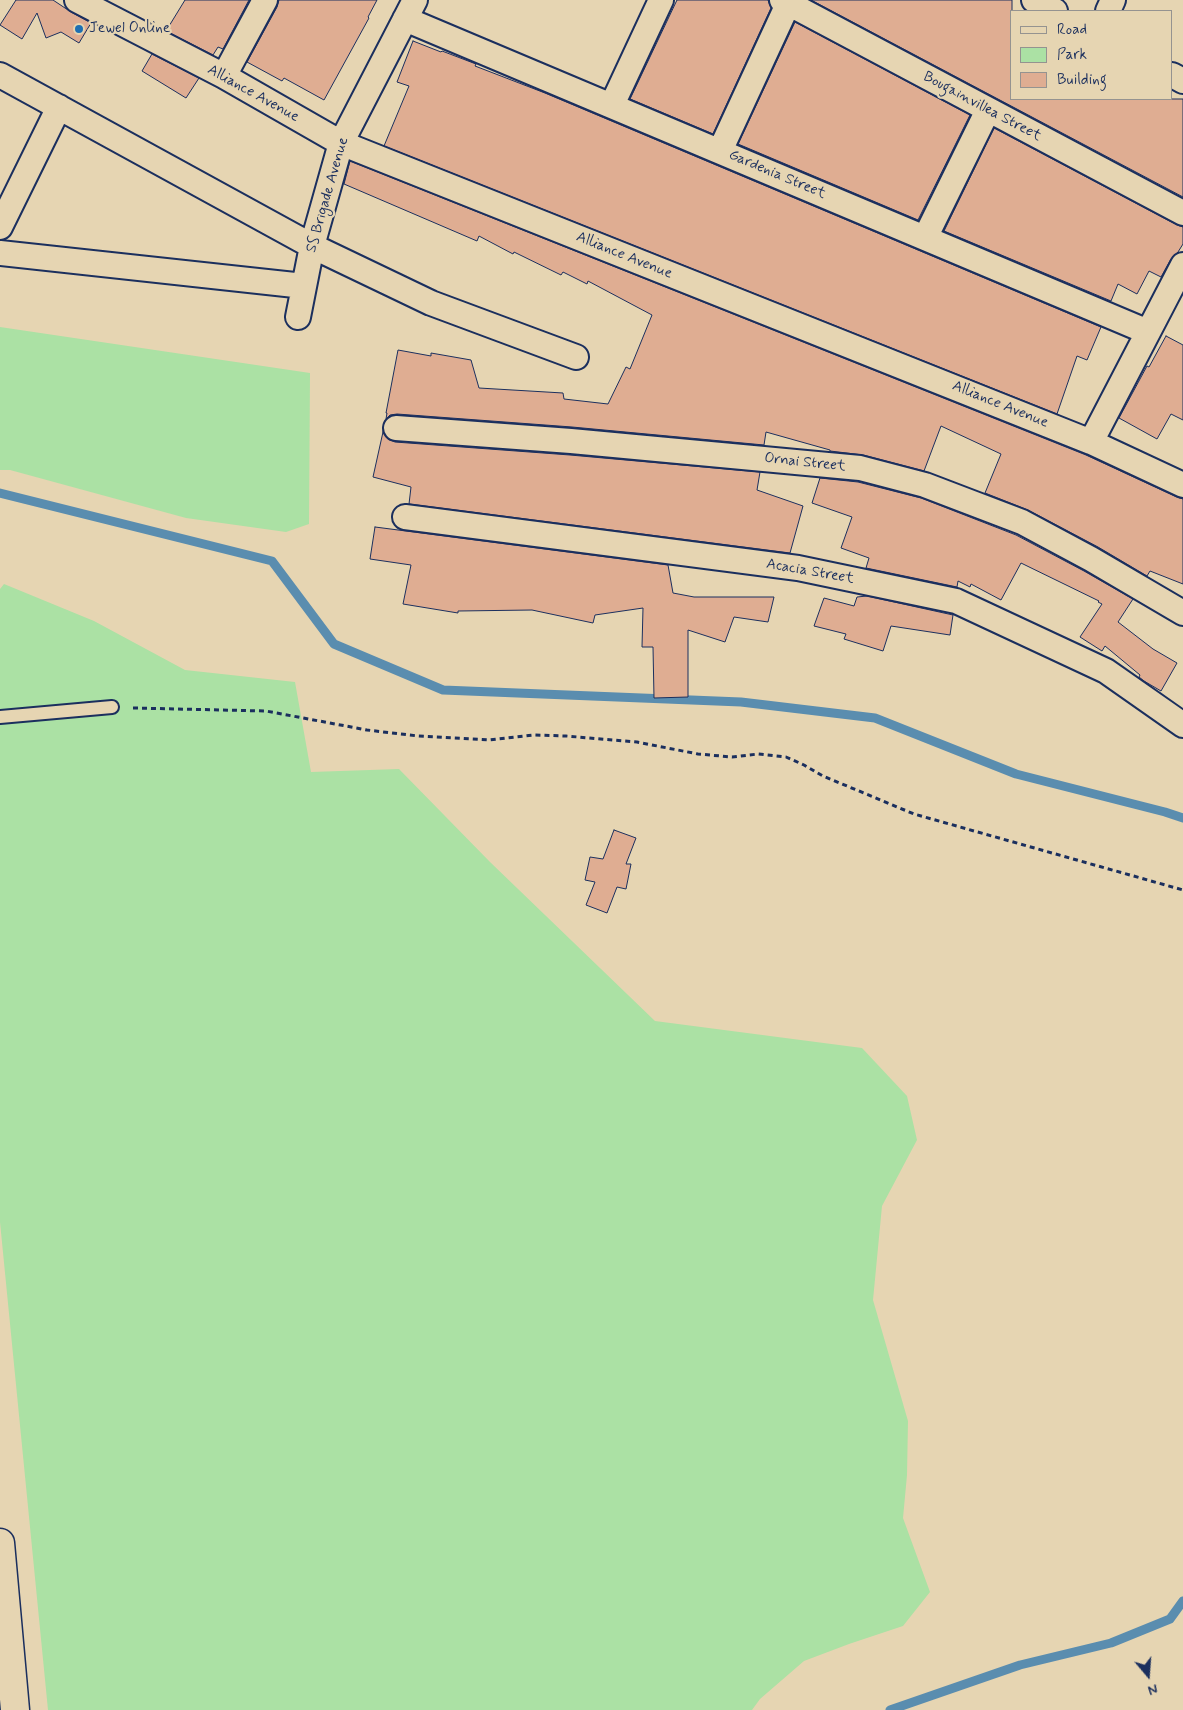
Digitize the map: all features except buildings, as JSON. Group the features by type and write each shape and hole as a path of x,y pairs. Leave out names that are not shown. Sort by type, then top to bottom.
{"street":[{"name":"Alliance Avenue","path":"77,0 224,76 340,143 1092,442 1183,484"},
{"path":"224,76 265,0"},
{"path":"612,105 661,0"},
{"path":"1034,0 1053,10"},
{"path":"720,151 785,2"},
{"name":"Bougainvillea Street","path":"785,2 1183,213"},
{"name":"Gardenia Street","path":"410,10 612,105 1148,332"},
{"name":"SS Brigade Avenue","path":"298,316 312,246 340,143 410,10"},
{"path":"0,75 312,246 430,303 576,357"},
{"path":"0,227 59,107"},
{"path":"925,238 988,110"},
{"path":"0,252 304,286"},
{"path":"1092,442 1183,265"},
{"name":"Ornai Street","path":"396,428 571,441 860,468 925,485 1022,522 1183,613"},
{"name":"Acacia Street","path":"405,517 798,568 956,602 1106,671 1183,725"},
{"path":"0,1543 15,1710"}],"lane":[{"path":"0,717 112,707"}],"path":[{"path":"112,707 266,711 367,730 418,736 489,740 534,735 566,736 637,742 698,754 732,757 758,754 786,757 823,776 914,814 1183,890"}],"green space":[{"path":"0,327 310,373 309,524 286,532 186,518 10,470 0,470"},
{"path":"4,584 94,621 185,670 295,682 311,772 399,769 490,862 655,1021 862,1048 907,1096 917,1140 882,1206 873,1300 908,1421 907,1475 903,1518 930,1592 903,1626 804,1661 760,1699 752,1710 48,1710 0,1222 0,589"}],"waterway":[{"path":"0,493 272,561 334,644 443,690 741,702 875,718 1016,774 1183,818"},
{"path":"890,1710 1020,1665 1111,1643 1170,1619 1183,1601"}],"place":[{"name":"Jewel Online","path":"79,29"}]}
